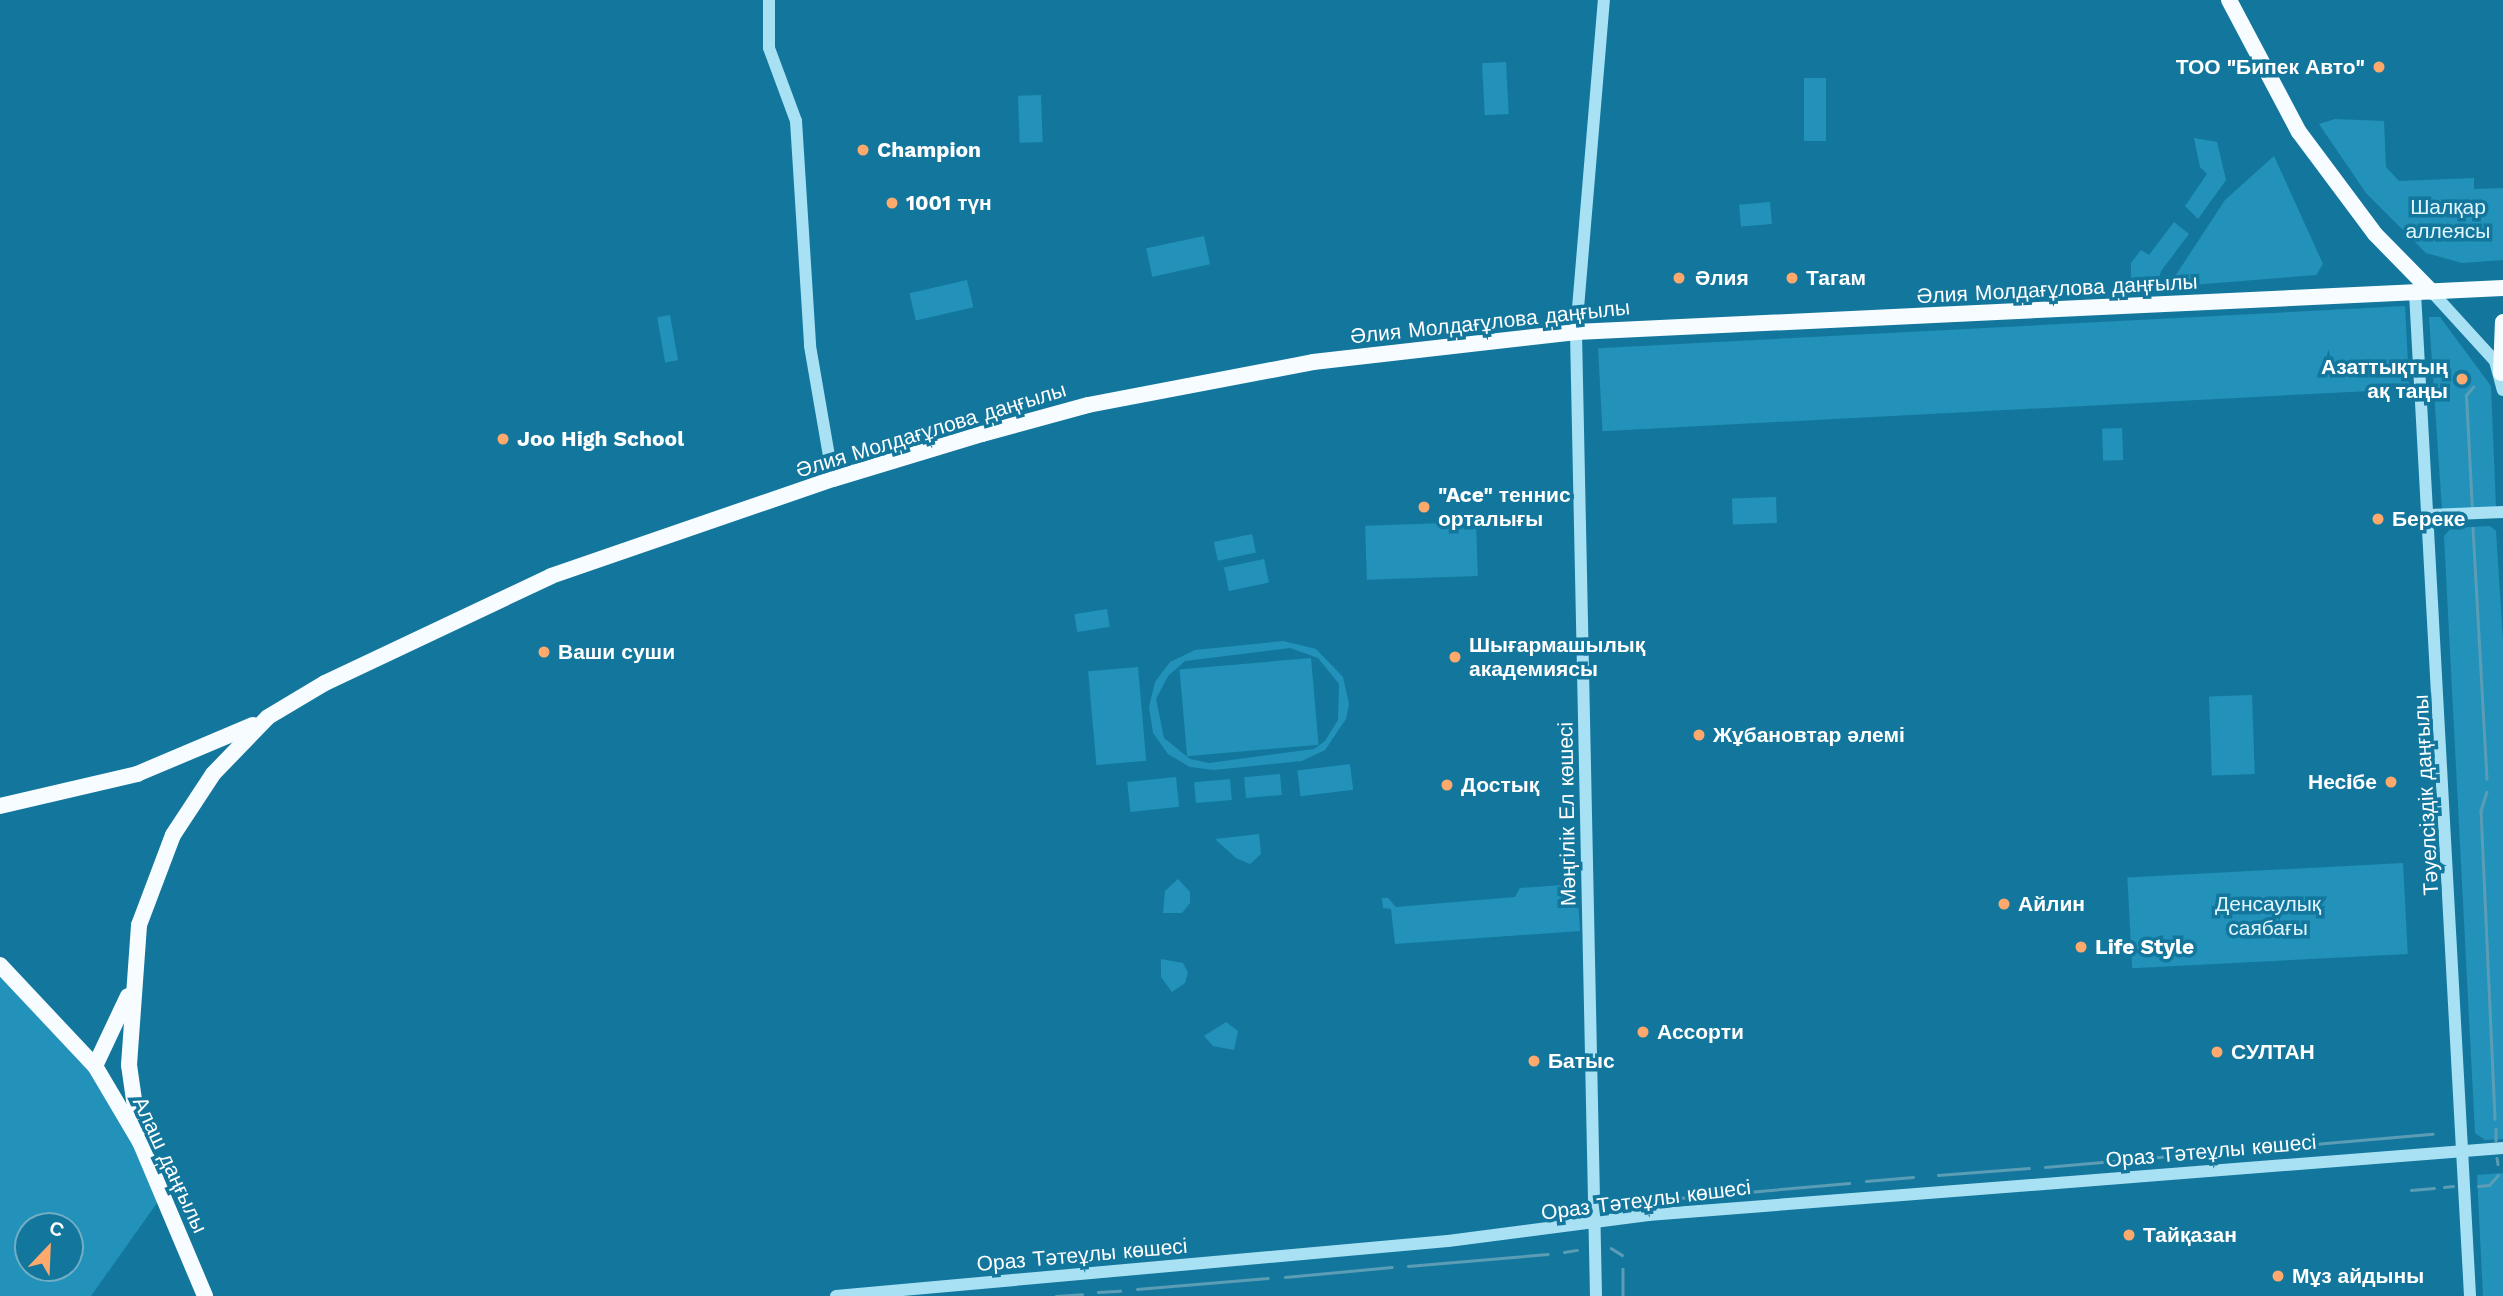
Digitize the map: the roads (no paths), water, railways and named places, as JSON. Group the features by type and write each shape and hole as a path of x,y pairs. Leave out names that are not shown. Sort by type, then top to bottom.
{"main road":[{"path":"2229,0 2299,132 2387,248 2415,293"},
{"path":"2387,248 2432,292"},
{"name":"Әлия Молдағұлова даңғылы","path":"268,718 325,683 551,576 833,479 1061,412 1162,389 1313,362 1576,332 2503,288"},
{"path":"2501,373 2503,322"},
{"path":"0,806 137,774 268,718"},
{"path":"140,1142 129,1065 132,988 145,901 173,835 213,774 268,718"},
{"name":"Алаш даңғылы","path":"0,965 95,1066 140,1142 205,1296"},
{"path":"95,1066 132,988"}],"street":[{"path":"769,0 769,48 796,121 810,346 833,479"},
{"name":"Мәңгілік Ел көшесі","path":"1596,1296 1576,332 1604,0"},
{"path":"2432,292 2501,373 2503,390"},
{"name":"Тәуелсіздік даңғылы","path":"2415,293 2430,515 2470,1296"},
{"path":"2430,515 2503,512"},
{"name":"Ораз Тәтеұлы көшесі","path":"836,1296 1594,1224 1648,1215 2503,1148"}],"waterway":[{"path":"2472,510 2466,395 2473,387"},
{"path":"2473,528 2487,779"},
{"path":"2487,792 2481,810 2495,1119"},
{"path":"2496,1129 2496,1140"},
{"path":"2256,1149 2432,1134"},
{"path":"2045,1167 2239,1150"},
{"path":"2497,1158 2498,1164"},
{"path":"1938,1175 2029,1168"},
{"path":"2478,1186 2489,1185 2498,1175"},
{"path":"1866,1181 1913,1177"},
{"path":"1633,1202 1849,1183"},
{"path":"2444,1187 2453,1186"},
{"path":"2411,1190 2434,1188"},
{"path":"1611,1248 1622,1255"},
{"path":"1564,1252 1577,1250"},
{"path":"1408,1266 1547,1254"},
{"path":"1285,1277 1392,1267"},
{"path":"1623,1269 1623,1296"},
{"path":"1137,1289 1268,1278"},
{"path":"1098,1292 1120,1291"},
{"path":"1056,1296 1082,1294"}],"place":[{"name":"ТОО \"Бипек Авто\"","path":"2379,67"},
{"name":"Champion","path":"863,150"},
{"name":"1001 түн","path":"892,203"},
{"name":"Әлия","path":"1679,278"},
{"name":"Тагам","path":"1792,278"},
{"name":"Азаттықтың ақ таңы","path":"2462,379"},
{"name":"Joo High School","path":"503,439"},
{"name":"\"Ace\" теннис орталығы","path":"1424,507"},
{"name":"Береке","path":"2378,519"},
{"name":"Ваши суши","path":"544,652"},
{"name":"Шығармашылық академиясы","path":"1455,657"},
{"name":"Жұбановтар әлемі","path":"1699,735"},
{"name":"Несiбе","path":"2391,782"},
{"name":"Достық","path":"1447,785"},
{"name":"Айлин","path":"2004,904"},
{"name":"Life Style","path":"2081,947"},
{"name":"Ассорти","path":"1643,1032"},
{"name":"СУЛТАН","path":"2217,1052"},
{"name":"Батыс","path":"1534,1061"},
{"name":"Тайқазан","path":"2129,1235"},
{"name":"Мұз айдыны","path":"2278,1276"}],"park label":[{"name":"Шалқар аллеясы","path":"2448,219"},
{"name":"Денсаулық саябағы","path":"2268,916"}]}
